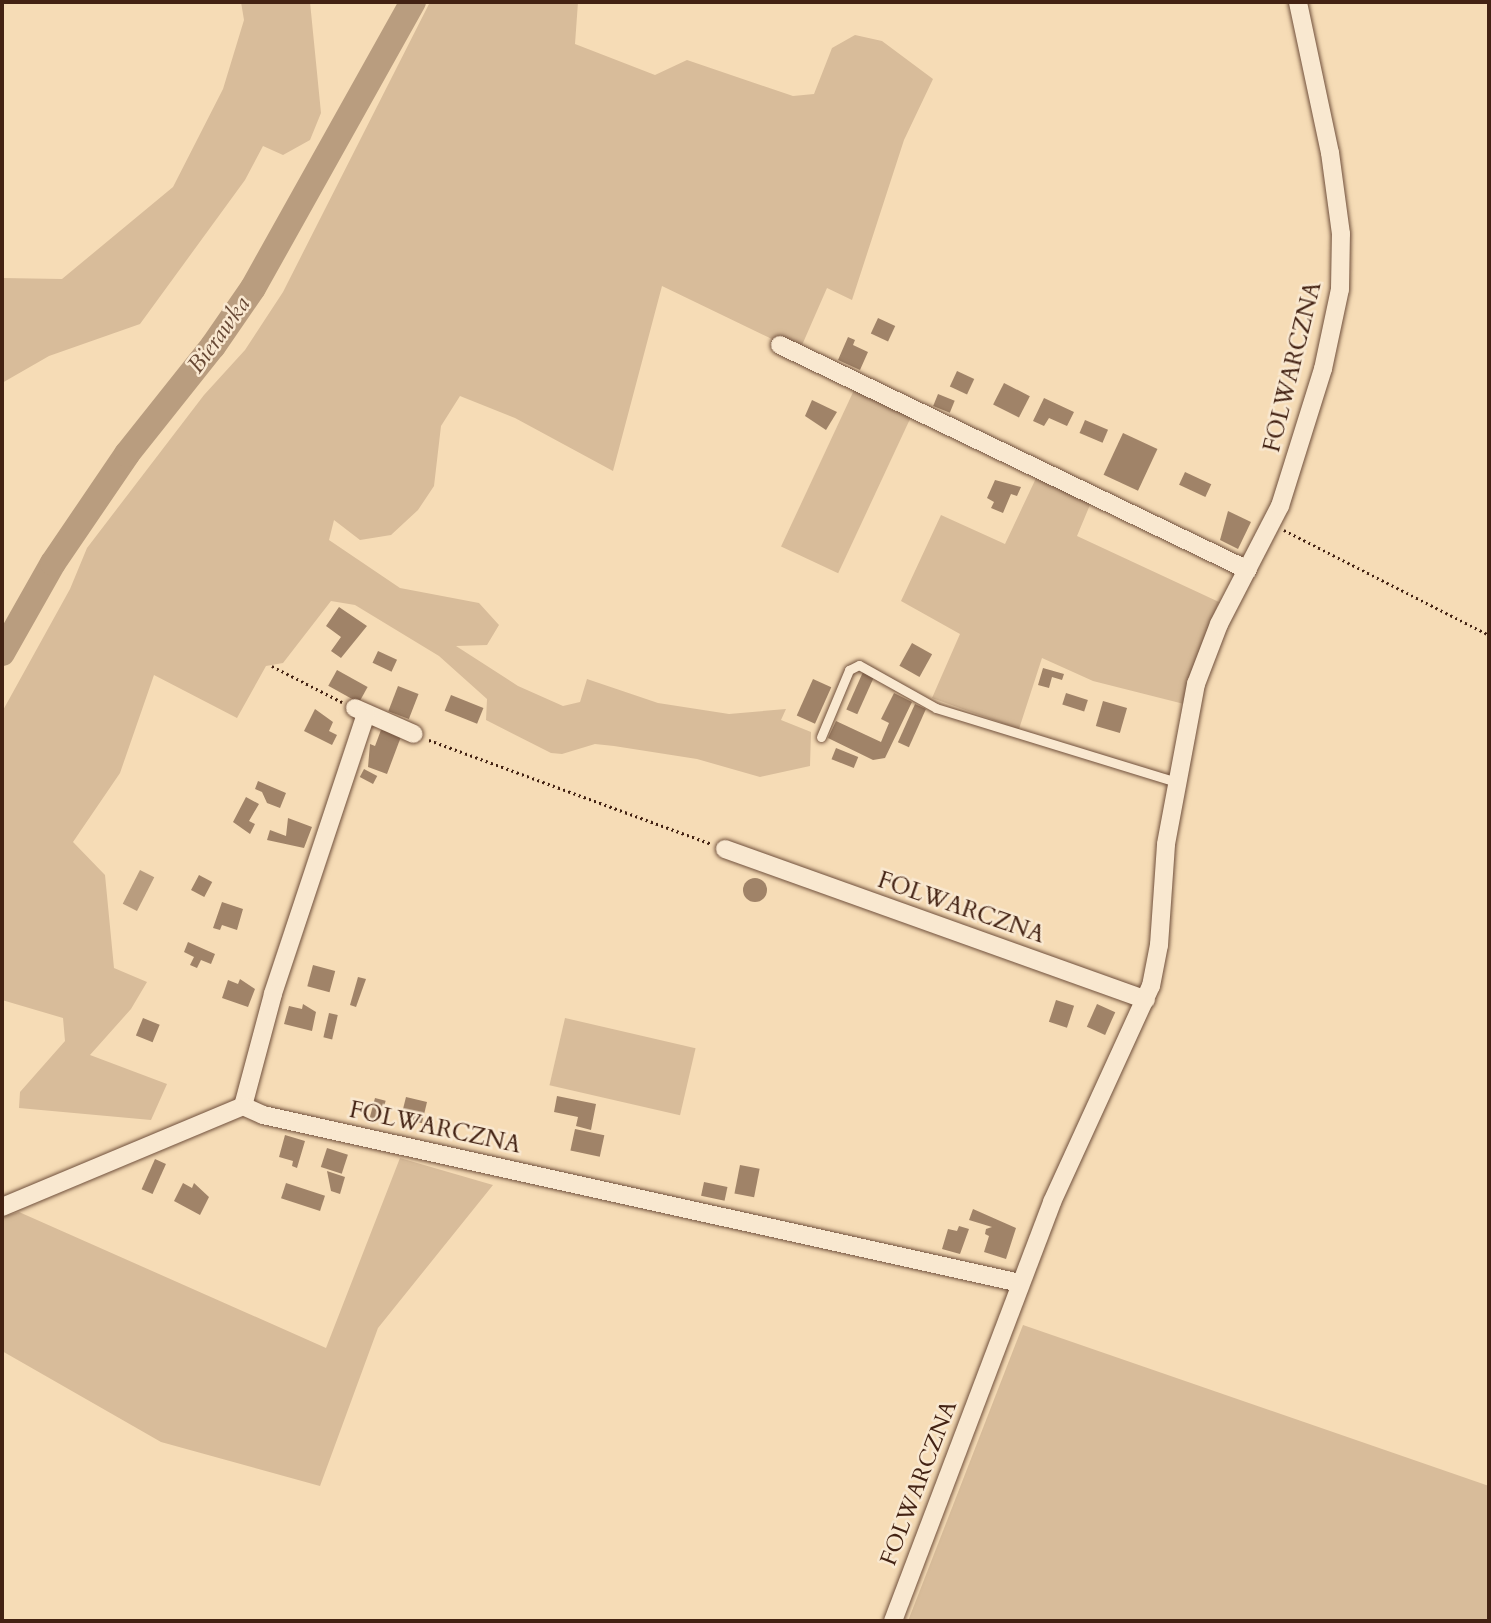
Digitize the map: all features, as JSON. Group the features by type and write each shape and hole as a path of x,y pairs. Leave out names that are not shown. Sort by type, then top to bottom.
{"street":[{"name":"FOLWARCZNA","path":"893,1621 1020,1283 1089,1115 1146,1000 1158,953 1164,858 1175,782 1203,663 1272,524 1320,378 1342,265 1335,177 1298,2"},
{"path":"780,345 1248,570"},
{"path":"2,1208 243,1106 277,982 360,711 414,734"},
{"name":"FOLWARCZNA","path":"725,849 1146,1000"},
{"name":"FOLWARCZNA","path":"243,1106 262,1115 1020,1283"}],"lane":[{"path":"821,737 849,670 859,665 936,708 1175,782"}],"path":[{"path":"1272,524 1489,635"},
{"path":"272,666 360,711"},
{"path":"414,734 725,849"}],"shaded area":[{"path":"241,2 310,2 321,113 310,140 283,155 263,146 245,180 140,324 49,356 2,383 2,278 62,279 173,187 223,89 244,20"},
{"path":"430,2 578,2 575,44 655,75 687,60 793,96 814,94 832,48 855,35 882,41 933,79 904,140 852,300 827,288 799,352 662,286 613,471 515,418 460,396 441,426 434,486 418,510 391,535 360,540 334,520 329,540 400,588 479,603 499,625 487,645 456,646 518,686 563,706 580,702 587,679 658,703 729,714 786,709 781,720 811,732 810,766 760,777 697,759 614,746 595,744 562,754 551,753 486,720 487,699 439,656 355,605 331,601 283,663 266,666 237,718 154,675 120,773 73,842 105,875 114,968 147,982 131,1009 90,1055 167,1084 151,1120 19,1108 20,1092 65,1041 63,1018 2,1000 2,712 70,589 87,548 204,395 245,350 283,292"},
{"path":"855,388 912,415 838,573 781,547"},
{"path":"1038,474 1092,500 1077,536 1219,602 1194,665 1184,704 1093,681 1042,658 1019,729 932,698 960,634 901,601 941,515 1005,544"},
{"path":"140,870 154,877 137,911 123,904"},
{"path":"565,1018 696,1048 680,1115 549,1085"},
{"path":"400,1158 493,1185 378,1328 320,1486 161,1442 2,1351 2,1217 19,1212 326,1348"},
{"path":"1023,1325 1489,1486 1489,1621 908,1621"}],"building":[{"path":"878,318 895,326 888,341 871,333"},
{"path":"848,337 855,340 853,345 868,352 860,370 838,360"},
{"path":"957,371 974,379 967,394 950,386"},
{"path":"1004,383 1030,396 1019,418 993,404"},
{"path":"938,394 955,401 950,413 933,406"},
{"path":"1044,398 1074,412 1067,426 1049,418 1044,426 1033,421"},
{"path":"812,400 837,412 826,430 805,416"},
{"path":"1085,420 1108,430 1103,443 1080,433"},
{"path":"1123,433 1157,449 1138,491 1104,475"},
{"path":"1185,472 1211,484 1205,497 1179,485"},
{"path":"995,480 1021,487 1017,496 1011,494 1003,513 991,508 994,502 987,498"},
{"path":"1228,511 1251,522 1238,549 1220,540"},
{"path":"339,607 367,626 341,658 331,651 341,637 326,626"},
{"path":"912,643 932,654 920,677 899,666"},
{"path":"378,651 397,660 392,672 373,663"},
{"path":"1043,668 1064,674 1062,680 1052,677 1049,688 1038,685"},
{"path":"337,670 368,687 359,703 328,686"},
{"path":"863,672 874,677 857,714 846,709"},
{"path":"813,679 831,687 815,724 797,716"},
{"path":"398,686 419,694 409,719 388,711"},
{"path":"894,693 912,702 885,758 873,760 828,738 836,721 881,742 889,723 881,719"},
{"path":"1066,693 1088,700 1084,712 1062,704"},
{"path":"451,695 483,708 477,724 445,711"},
{"path":"1103,701 1127,708 1120,733 1096,726"},
{"path":"915,704 926,709 909,747 898,742"},
{"path":"315,709 333,722 329,731 337,735 332,745 304,731"},
{"path":"381,730 402,734 387,774 368,767 370,744 375,746"},
{"path":"836,748 858,757 854,768 832,759"},
{"path":"364,769 377,776 373,784 360,777"},
{"path":"258,781 286,793 280,808 267,803 262,792 255,789"},
{"path":"246,797 259,804 249,821 255,824 250,834 233,822"},
{"path":"288,818 312,827 304,848 267,840 270,830 286,836"},
{"path":"199,875 212,882 204,897 191,890"},
{"path":"755,878 764,881 767,890 764,899 755,902 746,899 743,890 746,881"},
{"path":"222,902 243,909 237,930 222,925 220,930 213,928"},
{"path":"188,942 215,954 211,964 201,960 197,968 190,965 194,957 184,952"},
{"path":"313,965 335,971 330,992 307,986"},
{"path":"358,977 366,979 356,1007 350,1005"},
{"path":"240,979 255,989 248,1007 222,998 228,980 238,984"},
{"path":"1056,1000 1074,1006 1067,1028 1049,1022"},
{"path":"303,1004 316,1012 312,1031 284,1024 289,1006 302,1009"},
{"path":"1097,1004 1115,1012 1105,1035 1087,1027"},
{"path":"329,1013 338,1015 332,1039 323,1037"},
{"path":"143,1018 160,1025 153,1042 136,1036"},
{"path":"557,1096 596,1104 591,1130 576,1126 578,1117 554,1112"},
{"path":"406,1097 427,1102 422,1123 400,1121"},
{"path":"375,1098 386,1101 380,1121 370,1118"},
{"path":"575,1129 604,1135 600,1157 570,1151"},
{"path":"285,1135 305,1141 297,1168 292,1166 293,1161 279,1157"},
{"path":"327,1148 348,1155 342,1174 321,1167"},
{"path":"155,1159 166,1164 153,1194 142,1189"},
{"path":"740,1165 760,1169 754,1197 734,1193"},
{"path":"327,1171 345,1177 340,1194 331,1191"},
{"path":"704,1182 727,1187 725,1201 701,1196"},
{"path":"183,1183 192,1188 194,1183 209,1197 200,1215 174,1201"},
{"path":"286,1183 325,1196 320,1211 281,1198"},
{"path":"973,1209 1016,1228 1006,1259 984,1252 989,1236 985,1234 986,1229 992,1227 969,1220"},
{"path":"959,1226 969,1229 960,1254 942,1249 948,1229 957,1231"}],"waterway":[{"name":"Bierawka","path":"2,653 53,563 127,454 213,346 253,288 413,2"}]}
